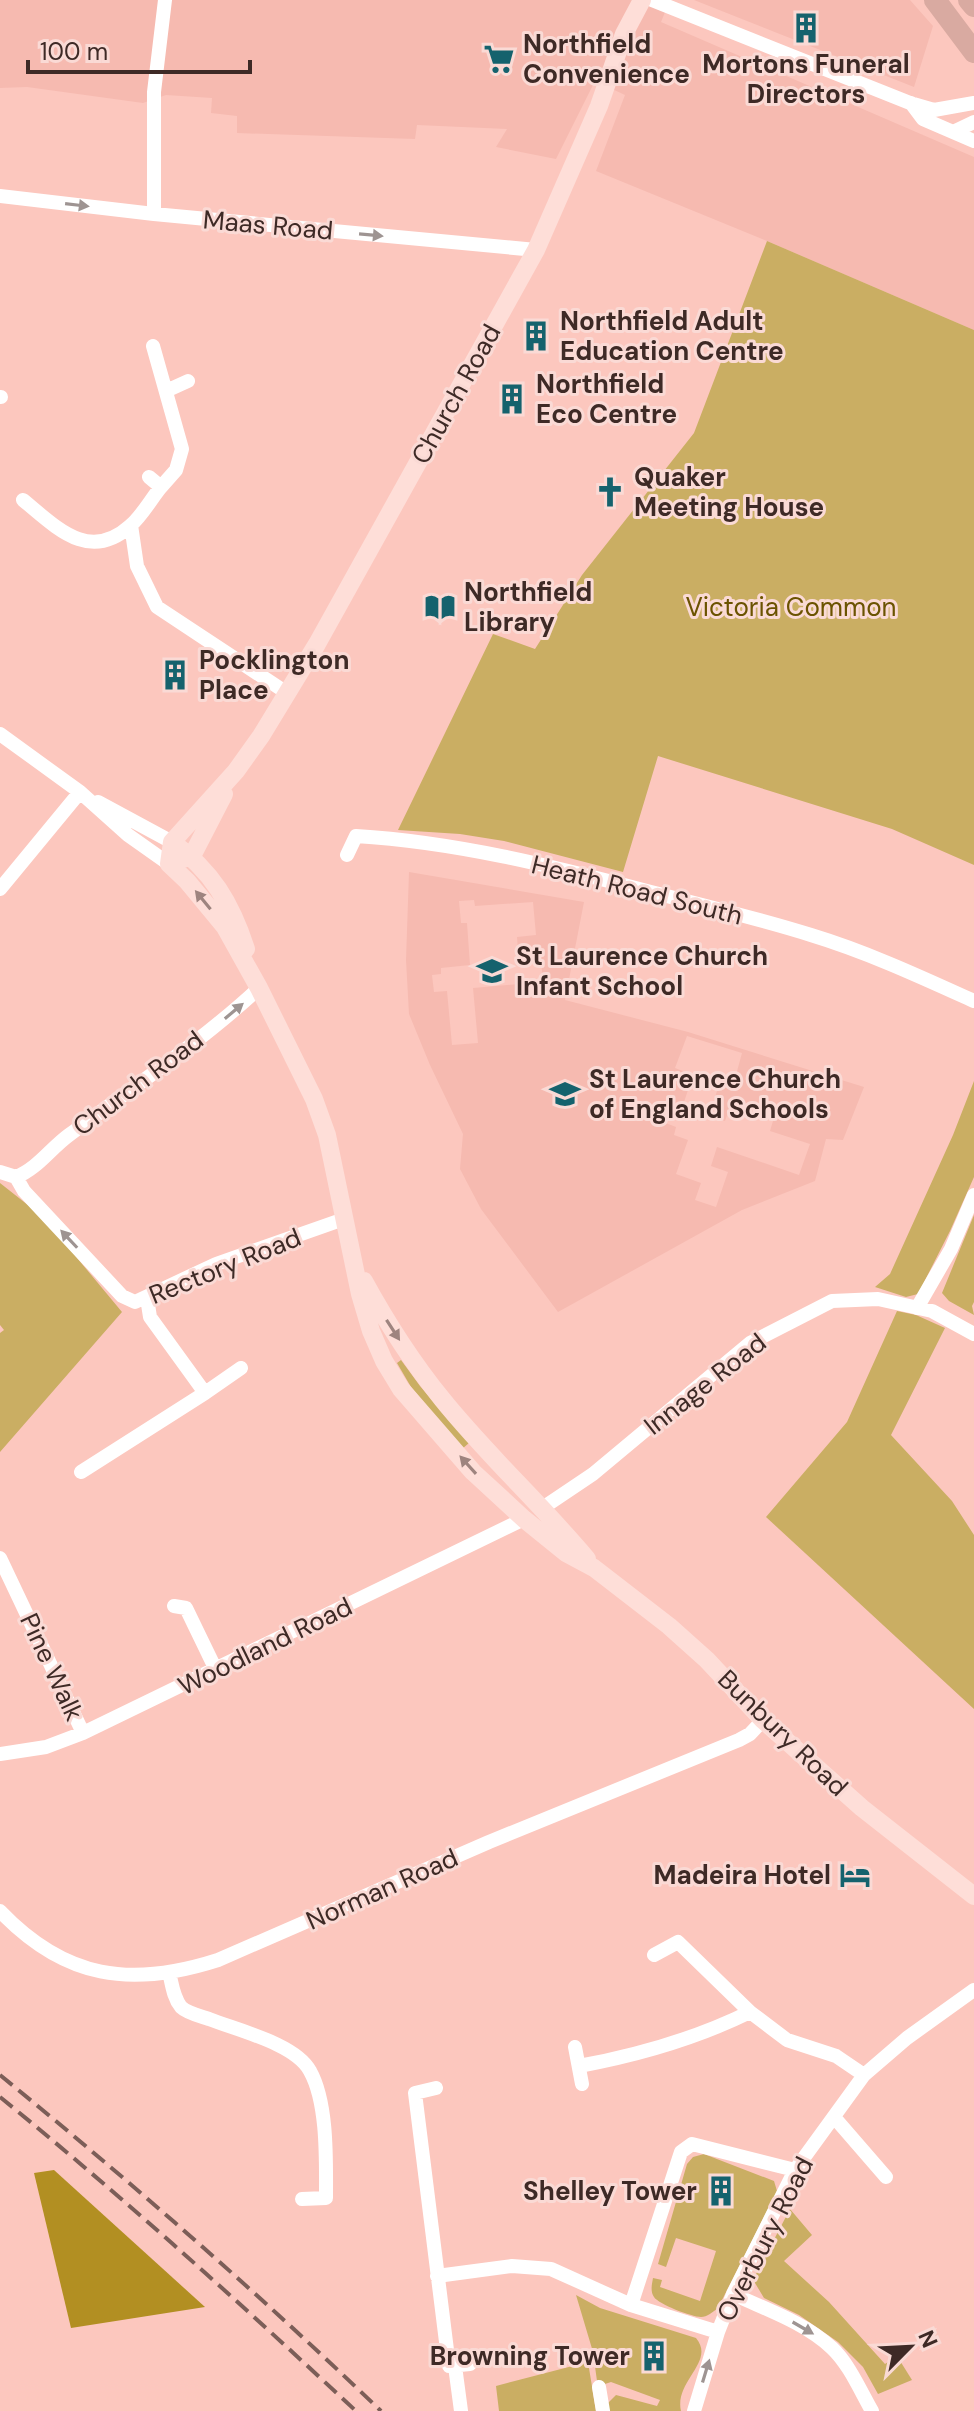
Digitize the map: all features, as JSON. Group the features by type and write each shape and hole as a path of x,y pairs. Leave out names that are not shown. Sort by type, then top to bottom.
{"highway":[{"path":"935,0 974,52"},
{"path":"969,0 974,6"}],"main road":[{"name":"Church Road","path":"192,856 236,771 342,600 536,250 599,106 624,34 642,0"},
{"name":"Church Road","path":"172,842 236,771"},
{"path":"169,864 172,842 192,856 210,876 235,916 259,988"},
{"path":"169,864 192,856"},
{"path":"169,864 225,927 259,988"},
{"name":"Bunbury Road","path":"259,988 314,1099 327,1135 360,1294 371,1331 401,1389 473,1472 524,1519 566,1553 594,1568 669,1626 707,1660 763,1720 862,1808 974,1896"},
{"name":"Bunbury Road","path":"354,1263 384,1318 416,1366 467,1428 594,1568"},
{"path":"524,1519 541,1509"}],"street":[{"path":"154,214 154,92 165,0"},
{"path":"652,0 910,103 934,110 974,103"},
{"path":"910,103 923,119 974,141"},
{"path":"953,132 974,122"},
{"name":"Maas Road","path":"0,196 154,214 536,250"},
{"path":"23,500 65,534 95,544 109,540 131,525 155,482 176,470 182,449 153,346"},
{"path":"166,391 188,381"},
{"path":"131,525 137,566 157,607 287,693"},
{"path":"0,734 80,792 128,835 169,864"},
{"path":"80,792 172,842"},
{"path":"0,889 80,792"},
{"name":"Heath Road South","path":"347,855 356,836 402,839 475,850 589,876 813,935 889,963 974,1001"},
{"name":"Church Road","path":"16,1177 229,1015 259,988"},
{"path":"0,1172 16,1177"},
{"name":"Rectory Road","path":"16,1177 24,1191 122,1296 135,1302 216,1264 344,1219"},
{"path":"917,1308 951,1249 974,1195"},
{"path":"147,1298 150,1317 205,1393"},
{"name":"Innage Road","path":"541,1509 593,1474 750,1343 832,1301 878,1299 932,1311 974,1334"},
{"path":"81,1472 241,1368"},
{"name":"Woodland Road","path":"0,1754 46,1747 83,1733 524,1519"},
{"name":"Pine Walk","path":"0,1558 83,1733"},
{"path":"184,1605 216,1670"},
{"name":"Norman Road","path":"0,1911 19,1931 50,1954 87,1969 127,1975 169,1972 218,1960 489,1842 739,1740 750,1734 763,1720"},
{"path":"654,1955 678,1942 750,2012 787,2040 836,2056 864,2075"},
{"path":"169,1972 173,1993 183,2009 279,2046 302,2059 311,2072 317,2087 325,2141 326,2198 302,2199"},
{"name":"Overbury Road","path":"694,2411 733,2294 795,2170 864,2075 907,2038 974,1990"},
{"path":"579,2066 665,2047 750,2012"},
{"path":"575,2047 582,2084"},
{"path":"436,2088 415,2093 449,2366 462,2365 461,2411"},
{"path":"834,2117 886,2177"},
{"path":"631,2305 681,2152 692,2144 795,2170"},
{"path":"437,2276 512,2266 551,2269 631,2305 718,2332"},
{"path":"733,2294 806,2328 834,2349 872,2411"},
{"path":"599,2387 603,2411"}],"shaded area":[{"path":"0,0 670,0 661,22 974,157 974,330 596,171 625,95 595,81 556,159 496,147 507,129 417,125 415,139 237,133 237,116 211,113 212,98 166,95 143,103 27,87 0,88"},
{"path":"694,0 910,0 933,26 914,87"},
{"name":"St Laurence Church of England Schools","path":"409,872 584,902 565,1000 688,1032 864,1087 843,1140 826,1139 815,1181 742,1210 558,1312 481,1209 460,1169 463,1134 409,1014 406,960","holes":["474,900 475,906 533,902 536,935 517,937 518,951 540,950 543,982 473,988 478,1043 452,1045 447,991 434,992 432,975 441,974 441,968 470,965 467,923 461,923 459,901","687,1036 742,1053 733,1086 720,1082 709,1115 725,1121 730,1107 773,1121 770,1131 810,1144 799,1175 717,1147 711,1166 728,1172 716,1207 695,1200 701,1183 676,1174 688,1140 674,1135 676,1127 655,1119 661,1101 682,1108 693,1075 675,1068"]},
{"path":"54,2170 205,2307 71,2328 34,2173"}],"green space":[{"name":"Victoria Common","path":"767,241 974,330 974,865 892,829 658,756 623,872 504,841 460,834 398,830 493,634 535,649 582,575 694,433"},
{"path":"974,1081 974,1177 950,1231 918,1294 906,1297 875,1287 890,1274"},
{"path":"0,1183 43,1217 122,1312 0,1452 0,1333 4,1330 0,1325"},
{"path":"974,1215 974,1315 949,1301 942,1293"},
{"path":"897,1311 916,1315 945,1328 891,1435 952,1501 974,1535 974,1709 766,1517 847,1422"},
{"path":"401,1360 469,1443 462,1449 411,1387 397,1363"},
{"path":"704,2154 774,2181 777,2191 718,2308 701,2317 662,2303 654,2297 652,2288 653,2278 662,2280 660,2287 700,2301 716,2251 676,2238 666,2267 658,2264 687,2164 693,2157"},
{"path":"790,2209 812,2235 784,2261 829,2302 885,2364 897,2356 912,2380 878,2394 863,2367 838,2342 799,2315 764,2298 755,2283 755,2276"},
{"path":"576,2295 600,2308 696,2338 701,2355 683,2390 681,2411 608,2411 608,2403 616,2395 657,2406 660,2400 611,2382 605,2384 597,2381 593,2352"},
{"path":"588,2362 596,2411 499,2411 496,2386"}],"railway":[{"path":"0,2075 194,2239 381,2411"},
{"path":"0,2097 181,2251 356,2411"}],"place":[{"name":"Mortons Funeral Directors","path":"806,28"},
{"name":"Northfield Convenience","path":"499,59"},
{"name":"Northfield Adult Education Centre","path":"536,336"},
{"name":"Northfield Eco Centre","path":"512,399"},
{"name":"Quaker Meeting House","path":"610,492"},
{"name":"Northfield Library","path":"440,607"},
{"name":"Pocklington Place","path":"175,675"},
{"name":"St Laurence Church Infant School","path":"492,971"},
{"name":"St Laurence Church of England Schools","path":"565,1094"},
{"name":"Madeira Hotel","path":"855,1875"},
{"name":"Shelley Tower","path":"721,2191"},
{"name":"Browning Tower","path":"654,2356"}]}
